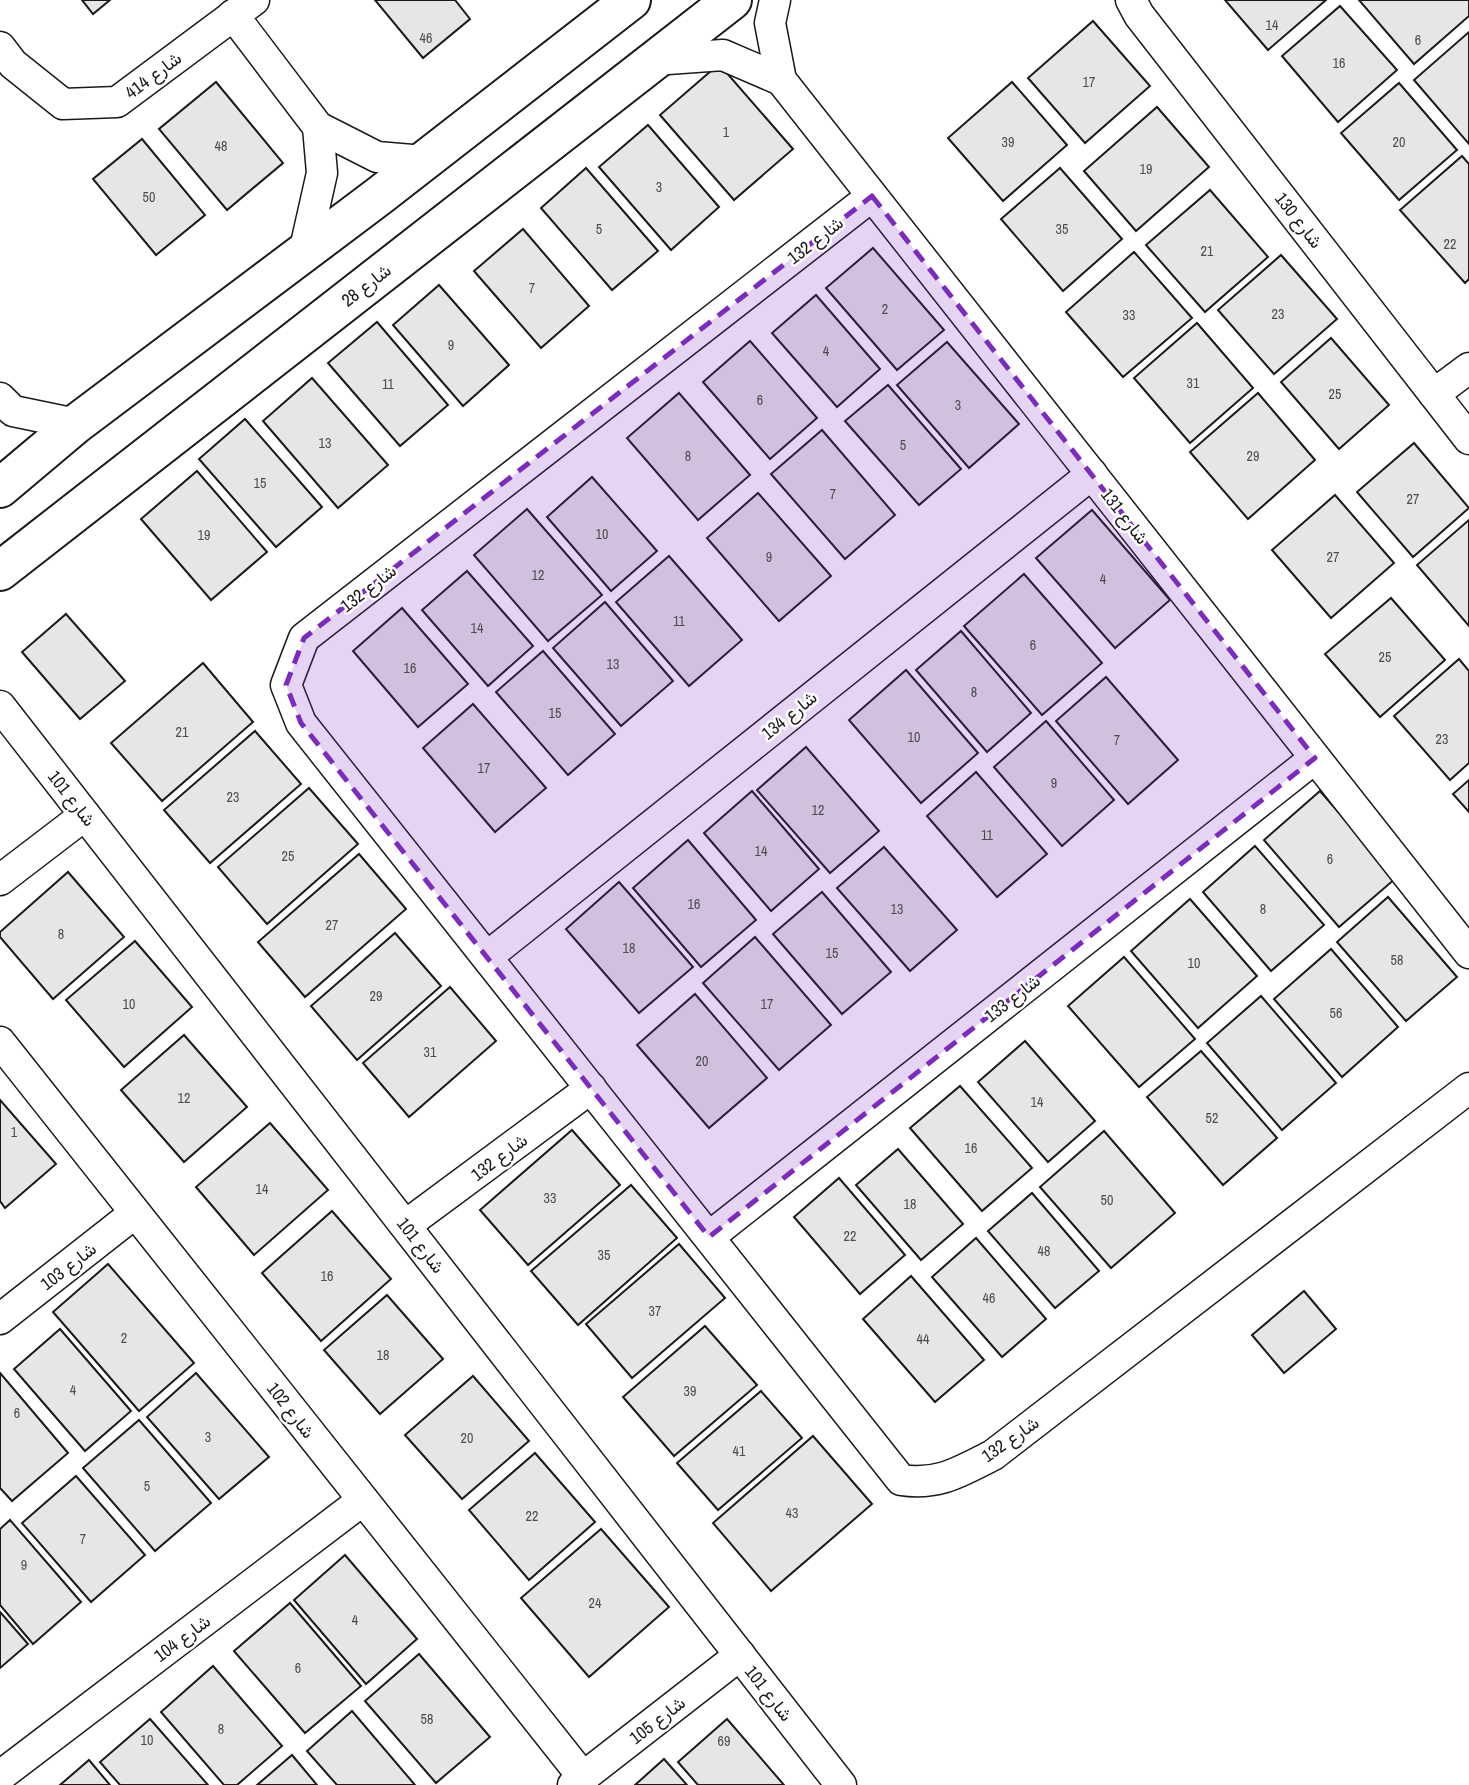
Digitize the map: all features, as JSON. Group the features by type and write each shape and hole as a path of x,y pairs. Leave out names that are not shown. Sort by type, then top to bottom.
{"street":[{"path":"0,488 76,425 631,0"},
{"name":"شارع 28","path":"0,571 732,0"},
{"name":"شارع 131","path":"775,0 771,23 781,80"},
{"name":"شارع 130","path":"1131,0 1139,15 1469,439"},
{"name":"شارع 414","path":"0,47 13,64 63,104 117,102 244,8 318,127 377,157 424,161"},
{"name":"شارع 131","path":"654,60 723,55 781,80 1469,953"},
{"path":"304,253 322,173 318,127"},
{"name":"شارع 132","path":"872,195 304,638 286,685 301,723 901,1480 920,1483 946,1479 993,1455 1469,1087"},
{"path":"1434,394 1469,368"},
{"path":"0,398 13,411 76,425"},
{"name":"شارع 134","path":"487,957 1092,474"},
{"name":"شارع 101","path":"0,706 841,1785"},
{"name":"شارع 133","path":"709,1237 1315,758"},
{"path":"0,880 85,815"},
{"name":"شارع 102","path":"0,1042 363,1500 578,1781"},
{"name":"شارع 132","path":"407,1225 591,1088"},
{"name":"شارع 103","path":"0,1319 135,1213"},
{"name":"شارع 104","path":"0,1776 363,1500"},
{"name":"شارع 105","path":"578,1781 740,1655"}],"highlighted area":[{"path":"872,196 1315,758 709,1237 301,723 286,685 304,638"}],"building":[{"path":"82,0 110,0 93,14"},
{"path":"375,0 455,0 470,19 423,58"},
{"path":"1225,0 1326,0 1268,50"},
{"path":"1359,0 1469,0 1469,16 1414,64"},
{"path":"1340,6 1397,70 1338,122 1282,56"},
{"path":"1093,21 1150,86 1085,143 1028,78"},
{"path":"1469,32 1469,144 1414,80"},
{"path":"719,64 793,149 734,200 660,115"},
{"path":"216,82 283,163 227,210 159,129"},
{"path":"1012,82 1067,145 1003,201 948,138"},
{"path":"1399,83 1457,150 1399,200 1341,133"},
{"path":"1157,107 1209,167 1136,231 1084,171"},
{"path":"648,125 719,207 671,250 599,167"},
{"path":"142,139 205,215 156,255 93,179"},
{"path":"1462,156 1469,164 1469,279 1465,283 1400,210"},
{"path":"586,168 658,251 612,290 541,208"},
{"path":"1060,168 1122,239 1063,291 1001,219"},
{"path":"1210,190 1268,257 1205,312 1146,245"},
{"path":"523,229 589,306 541,348 474,271"},
{"path":"873,248 944,330 897,370 826,288"},
{"path":"1134,252 1192,318 1123,377 1066,312"},
{"path":"1281,255 1337,319 1274,374 1218,310"},
{"path":"439,285 509,365 463,406 393,325"},
{"path":"816,295 880,369 837,407 772,333"},
{"path":"377,322 448,405 400,446 328,363"},
{"path":"1197,323 1253,388 1190,443 1134,378"},
{"path":"1331,338 1389,405 1339,449 1281,382"},
{"path":"750,341 817,418 770,459 703,382"},
{"path":"947,342 1019,424 969,468 897,385"},
{"path":"312,378 388,465 338,508 263,421"},
{"path":"888,385 961,469 919,505 845,421"},
{"path":"679,393 750,475 698,520 627,438"},
{"path":"1258,393 1315,460 1248,519 1190,452"},
{"path":"245,419 322,507 276,547 199,459"},
{"path":"822,430 895,515 845,559 771,474"},
{"path":"1414,443 1469,508 1413,557 1357,492"},
{"path":"197,471 267,552 211,600 141,519"},
{"path":"592,477 657,551 611,591 547,517"},
{"path":"758,493 831,576 779,621 707,538"},
{"path":"1335,495 1394,563 1331,618 1272,550"},
{"path":"527,509 602,595 548,641 474,555"},
{"path":"1092,510 1170,600 1115,648 1036,558"},
{"path":"1469,520 1469,626 1417,565"},
{"path":"669,556 742,640 689,686 616,602"},
{"path":"467,571 533,646 488,686 422,610"},
{"path":"1024,574 1102,663 1042,715 964,626"},
{"path":"1391,598 1445,660 1380,717 1325,654"},
{"path":"605,602 673,681 621,726 553,648"},
{"path":"402,608 468,684 418,727 353,651"},
{"path":"66,614 125,681 80,719 22,652"},
{"path":"961,631 1031,713 987,752 916,670"},
{"path":"543,651 615,734 568,775 496,692"},
{"path":"1459,659 1469,671 1469,763 1450,780 1394,716"},
{"path":"203,663 253,722 162,801 111,743"},
{"path":"906,670 978,753 921,803 849,720"},
{"path":"1106,677 1178,760 1128,804 1056,721"},
{"path":"473,704 546,788 495,832 423,748"},
{"path":"1046,721 1114,800 1062,846 994,767"},
{"path":"255,731 301,784 210,863 164,810"},
{"path":"806,747 879,831 830,873 757,790"},
{"path":"976,772 1047,854 997,897 927,816"},
{"path":"1469,780 1469,812 1453,794"},
{"path":"309,788 358,844 267,924 218,867"},
{"path":"752,791 819,869 771,911 704,833"},
{"path":"1320,791 1396,878 1339,927 1264,840"},
{"path":"688,840 756,920 701,967 633,888"},
{"path":"1255,846 1324,925 1271,971 1203,892"},
{"path":"884,847 957,930 910,971 837,888"},
{"path":"359,854 406,909 305,997 258,942"},
{"path":"68,872 124,937 53,999 0,937 0,932"},
{"path":"619,882 693,967 639,1013 566,929"},
{"path":"822,892 891,972 842,1014 773,934"},
{"path":"1388,897 1457,977 1406,1021 1337,942"},
{"path":"1190,899 1257,976 1198,1028 1131,951"},
{"path":"395,933 441,986 357,1060 311,1006"},
{"path":"755,937 831,1025 779,1070 703,983"},
{"path":"135,941 192,1007 124,1067 66,1000"},
{"path":"1331,949 1398,1027 1342,1077 1274,999"},
{"path":"1124,957 1195,1039 1139,1087 1068,1006"},
{"path":"450,987 496,1041 409,1117 363,1063"},
{"path":"695,994 767,1078 709,1128 637,1045"},
{"path":"1261,996 1336,1083 1282,1130 1207,1043"},
{"path":"184,1035 247,1107 184,1162 121,1090"},
{"path":"1025,1041 1095,1121 1048,1162 978,1082"},
{"path":"1201,1051 1277,1138 1223,1185 1147,1097"},
{"path":"960,1086 1032,1168 982,1211 910,1128"},
{"path":"0,1100 56,1164 5,1208 0,1201"},
{"path":"270,1123 328,1190 254,1255 196,1187"},
{"path":"572,1130 620,1185 528,1265 480,1210"},
{"path":"1104,1131 1175,1213 1111,1268 1040,1187"},
{"path":"898,1149 963,1224 921,1260 856,1185"},
{"path":"839,1178 905,1255 860,1294 794,1217"},
{"path":"631,1185 677,1238 578,1325 531,1271"},
{"path":"1032,1193 1099,1271 1055,1308 988,1231"},
{"path":"332,1211 391,1279 321,1341 262,1273"},
{"path":"976,1238 1046,1319 1002,1357 932,1277"},
{"path":"679,1244 725,1298 632,1378 586,1324"},
{"path":"108,1264 194,1363 139,1411 53,1312"},
{"path":"911,1276 984,1360 935,1402 863,1319"},
{"path":"1304,1291 1336,1329 1284,1373 1252,1335"},
{"path":"387,1295 443,1359 380,1414 324,1350"},
{"path":"705,1326 757,1385 674,1456 623,1397"},
{"path":"60,1329 131,1411 85,1451 14,1369"},
{"path":"0,1373 68,1453 12,1501 0,1488"},
{"path":"196,1373 269,1457 219,1499 147,1417"},
{"path":"473,1376 529,1441 462,1499 405,1435"},
{"path":"761,1391 802,1438 718,1510 677,1463"},
{"path":"139,1420 211,1503 155,1551 83,1468"},
{"path":"813,1436 872,1504 771,1591 713,1523"},
{"path":"535,1453 595,1522 529,1580 469,1510"},
{"path":"76,1476 145,1555 91,1602 22,1523"},
{"path":"10,1520 81,1602 33,1644 0,1605 0,1529"},
{"path":"601,1529 669,1607 589,1677 521,1598"},
{"path":"345,1555 417,1639 366,1684 294,1600"},
{"path":"290,1603 361,1686 305,1733 234,1651"},
{"path":"0,1612 28,1644 0,1668"},
{"path":"419,1654 490,1737 436,1783 365,1701"},
{"path":"213,1666 282,1746 237,1785 224,1785 161,1712"},
{"path":"352,1711 415,1785 337,1785 307,1751"},
{"path":"150,1719 208,1785 120,1785 100,1762"},
{"path":"727,1719 784,1785 698,1785 678,1762"},
{"path":"292,1755 317,1785 257,1785"},
{"path":"664,1759 687,1785 635,1785"},
{"path":"89,1760 110,1785 60,1785"}]}
